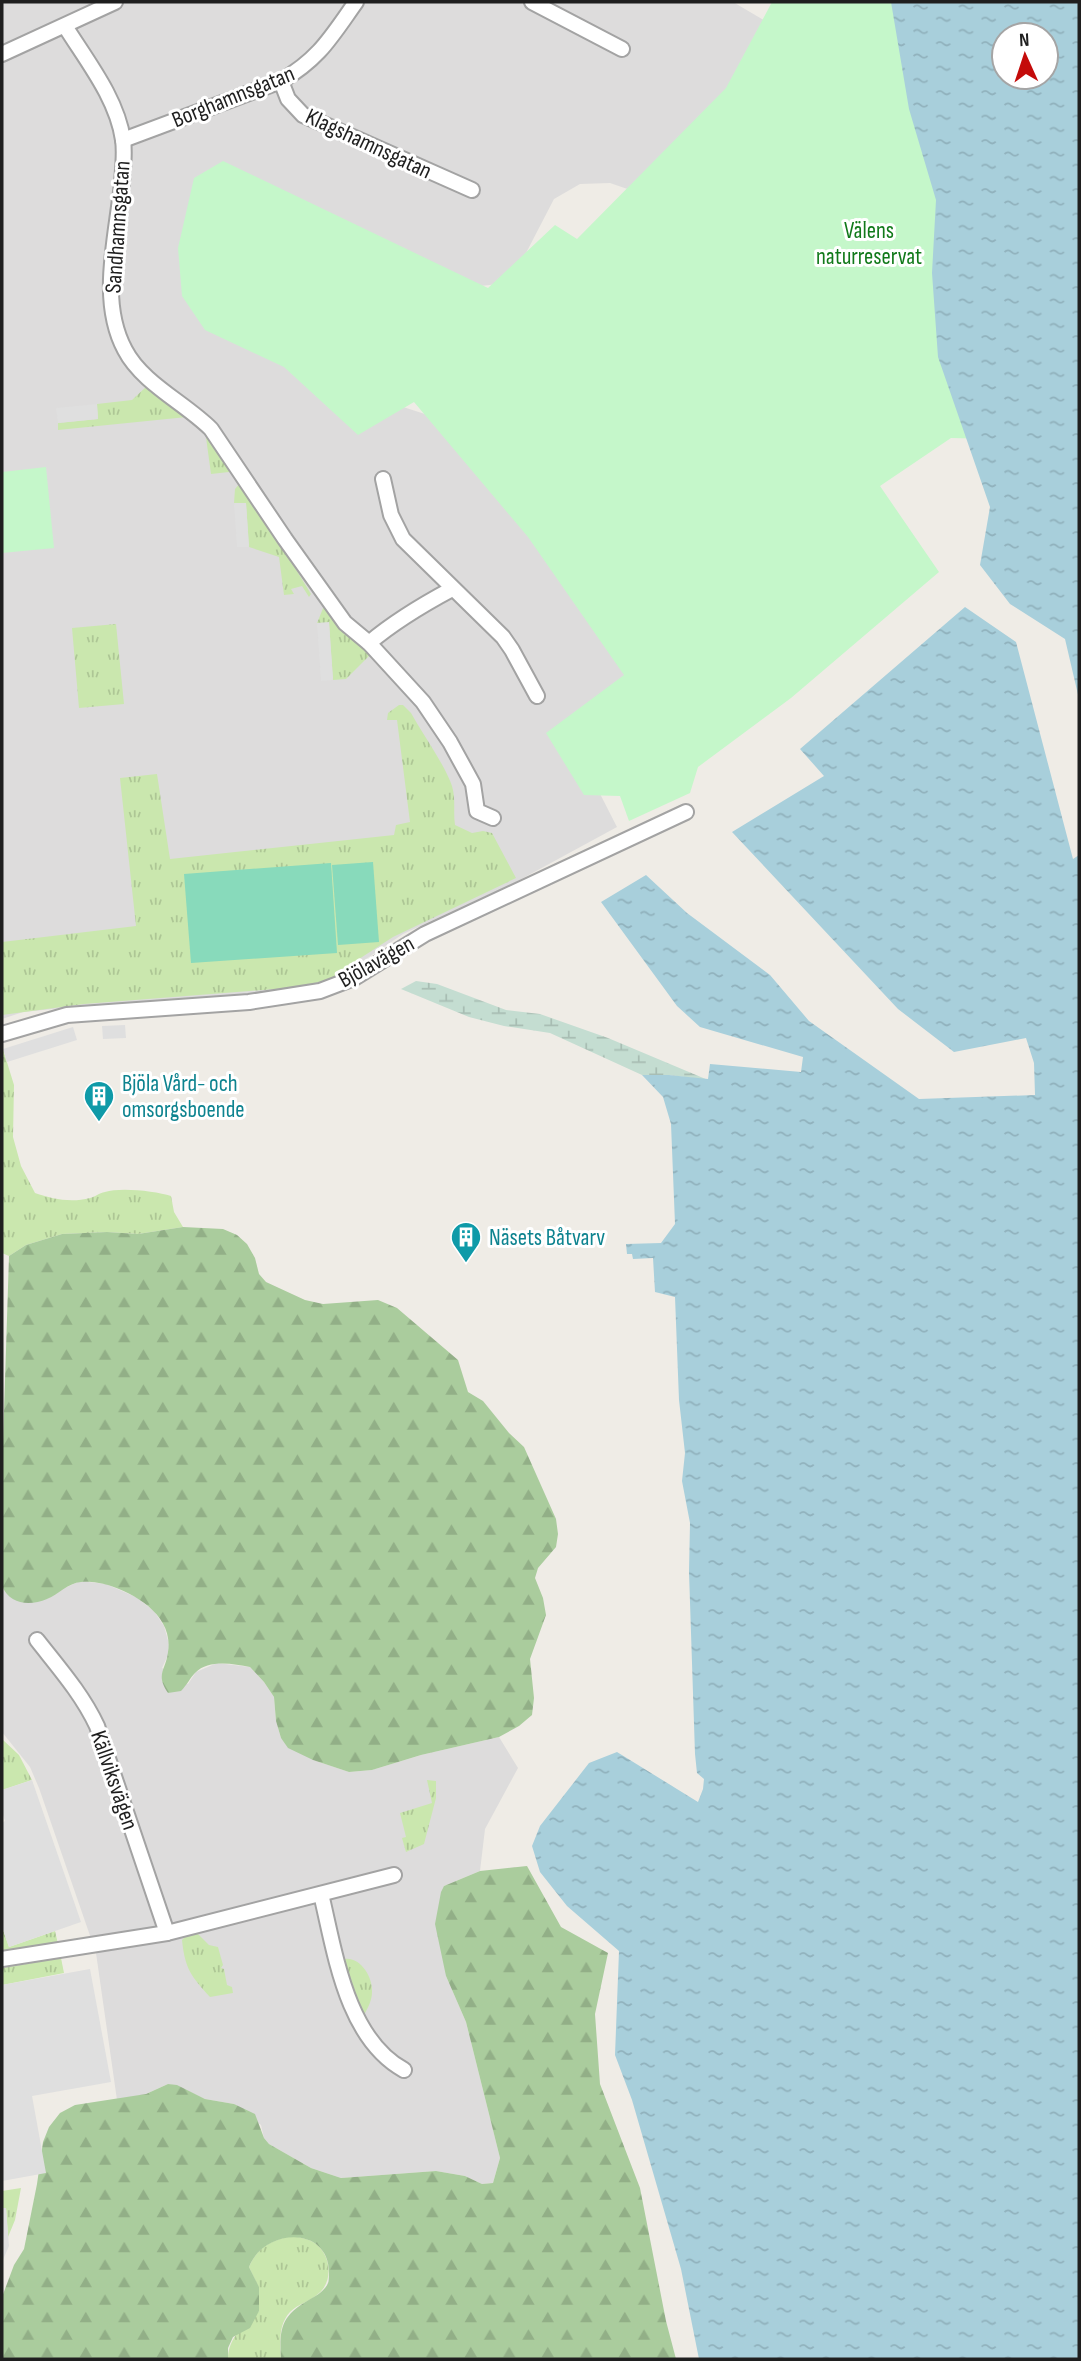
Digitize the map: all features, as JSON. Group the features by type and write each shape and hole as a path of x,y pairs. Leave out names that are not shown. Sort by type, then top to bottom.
{"street":[{"path":"2,54 115,2"},
{"name":"Borghamnsgatan","path":"123,140 281,81 303,68 321,51 356,2"},
{"path":"532,2 622,49"},
{"name":"Sandhamnsgatan","path":"65,26 110,100 123,140 123,170 111,303 118,334 126,353 144,375 198,415 211,429 345,623 369,643 423,702 450,742 473,784 477,811 493,818"},
{"name":"Klagshamnsgatan","path":"281,81 288,99 303,115 472,190"},
{"path":"383,479 391,515 403,539 503,637 537,696"},
{"path":"369,643 410,612 452,589"},
{"name":"Bjölavägen","path":"2,1034 67,1015 250,1002 320,991 354,978 425,934 686,812"},
{"name":"Källviksvägen","path":"37,1640 76,1690 97,1726 167,1933"},
{"path":"2,1959 167,1933 394,1875"},
{"path":"321,1894 338,1961 357,2019 380,2054 404,2070"}],"shaded area":[{"path":"2,2 733,2 774,26 678,176 645,195 610,183 580,184 554,199 526,253 499,284 452,289 397,405 431,416 561,548 640,680 574,743 617,827 514,883 403,934 338,978 310,990 93,1005 23,1012 2,1019"},
{"path":"97,404 98,419 58,423 56,408"},
{"path":"234,503 246,503 249,547 237,547"},
{"path":"329,622 333,680 321,681 317,623"},
{"path":"125,1025 126,1038 103,1039 102,1026"},
{"path":"73,1027 77,1040 7,1062 3,1049"},
{"path":"80,1581 106,1584 136,1597 154,1611 164,1626 169,1644 168,1655 162,1668 188,1684 196,1672 217,1663 250,1667 274,1697 281,1738 313,1760 349,1772 372,1770 421,1755 499,1737 518,1768 485,1829 480,1871 444,1886 446,1976 466,2022 500,2158 493,2183 482,2184 465,2176 436,2171 341,2178 311,2168 269,2144 264,2138 261,2125 234,2104 205,2099 168,2084 146,2094 117,2100 96,1953 39,1788 30,1767 2,1732 2,1586 4,1591 47,1599"},
{"path":"32,1780 81,1922 9,1947 2,1927 2,1823 5,1821 2,1812 2,1790"},
{"path":"90,1969 111,2082 32,2096 46,2173 2,2181 2,1985"},
{"path":"2,2208 6,2208 9,2246 2,2262"}],"green space":[{"name":"Välens naturreservat","path":"772,2 1079,2 1079,441 951,438 880,486 939,572 791,698 698,767 690,793 629,821 620,796 584,795 546,733 624,675 528,537 414,402 358,435 284,367 205,330 182,296 178,248 194,178 223,161 488,288 555,225 577,239 726,88"},
{"path":"147,386 187,417 58,430 58,423 98,419 97,404 132,400"},
{"path":"205,430 233,466 229,472 211,474"},
{"path":"46,467 54,548 2,553 2,472"},
{"path":"243,483 311,594 309,597 302,586 291,589 294,594 284,595 279,557 249,547 246,503 234,503 235,489"},
{"path":"328,605 370,655 346,679 333,680 329,623 317,623 324,606"},
{"path":"116,624 124,704 79,708 72,628"},
{"path":"403,705 411,713 449,778 454,796 455,825 472,833 492,833 516,878 393,937 337,977 301,987 84,1004 2,1015 2,942 136,926 120,778 157,774 170,859 394,835 396,825 410,822 397,720 387,720 388,713"},
{"path":"373,862 379,942 338,945 332,865"},
{"path":"331,863 337,953 191,963 184,874"},
{"path":"416,981 437,984 506,1010 540,1014 608,1038 708,1080 642,1075 550,1033 469,1017 401,989"},
{"path":"2,1046 14,1085 13,1137 21,1166 35,1193 69,1200 120,1190 164,1194 171,1196 174,1212 183,1227 138,1234 62,1234 26,1245 9,1256 2,1253"},
{"path":"183,1227 223,1229 237,1235 247,1244 255,1258 259,1274 266,1282 305,1300 323,1304 378,1300 397,1308 458,1360 468,1392 483,1401 524,1447 556,1519 558,1534 556,1547 538,1568 535,1578 546,1615 530,1659 534,1698 532,1715 519,1726 499,1737 421,1755 372,1770 349,1772 288,1748 281,1738 276,1721 274,1697 250,1667 221,1664 207,1666 195,1673 181,1691 168,1693 162,1681 168,1652 165,1628 151,1609 130,1594 108,1585 88,1582 72,1584 47,1599 34,1603 15,1600 6,1592 2,1586 2,1474 9,1256 26,1245 62,1234 138,1234"},
{"path":"2,1739 19,1755 32,1780 2,1790"},
{"path":"427,1780 436,1781 436,1798 424,1844 406,1852 402,1838 406,1837 400,1813 432,1803"},
{"path":"527,1866 561,1927 608,1953 595,2014 600,2084 640,2188 676,2359 281,2359 284,2322 294,2310 324,2290 329,2280 326,2257 319,2246 295,2237 268,2245 257,2254 249,2267 259,2287 259,2311 250,2328 233,2337 228,2348 228,2359 2,2359 2,2297 14,2265 24,2249 43,2142 49,2127 60,2113 75,2105 146,2094 168,2084 177,2085 205,2099 234,2104 255,2114 269,2144 311,2168 341,2178 436,2171 465,2176 482,2184 493,2183 500,2158 466,2022 446,1976 435,1924 444,1886 480,1871"},
{"path":"2,1927 9,1947 55,1931 58,1944 2,1951"},
{"path":"197,1933 209,1945 218,1947 223,1965 221,1968 224,1969 227,1985 232,1987 233,1993 210,1997 190,1972 182,1940"},
{"path":"61,1958 64,1973 2,1985 2,1968"},
{"path":"345,1959 356,1961 365,1969 372,1986 371,1998 364,2015 360,2014 348,1982"},
{"path":"21,2188 15,2220 8,2237 6,2208 2,2208 2,2191"},
{"path":"293,2236 309,2240 322,2250 329,2273 324,2288 293,2309 286,2317 281,2334 281,2359 228,2359 234,2338 259,2311 259,2288 249,2267 252,2260 266,2245"}],"water":[{"path":"891,2 1079,2 1079,699 1065,639 1010,604 980,565 990,507 938,357 932,273 936,200 909,109"},
{"path":"965,607 1016,642 1073,859 1079,855 1079,2359 699,2359 681,2269 632,2100 615,2055 619,1951 567,1906 540,1872 532,1846 540,1826 589,1763 617,1752 698,1802 703,1789 704,1779 697,1773 695,1754 690,1523 682,1481 685,1453 679,1400 675,1297 655,1292 653,1258 633,1259 632,1254 627,1254 626,1244 661,1243 675,1224 671,1124 663,1097 642,1075 708,1079 710,1064 801,1072 803,1057 700,1027 677,1006 601,902 646,875 687,913 770,975 809,1021 919,1099 1035,1095 1034,1063 1026,1038 954,1052 898,1009 732,832 824,776 800,749"}],"place":[{"name":"Bjöla Vård- och omsorgsboende","path":"99,1123"},
{"name":"Näsets Båtvarv","path":"466,1264"}]}
